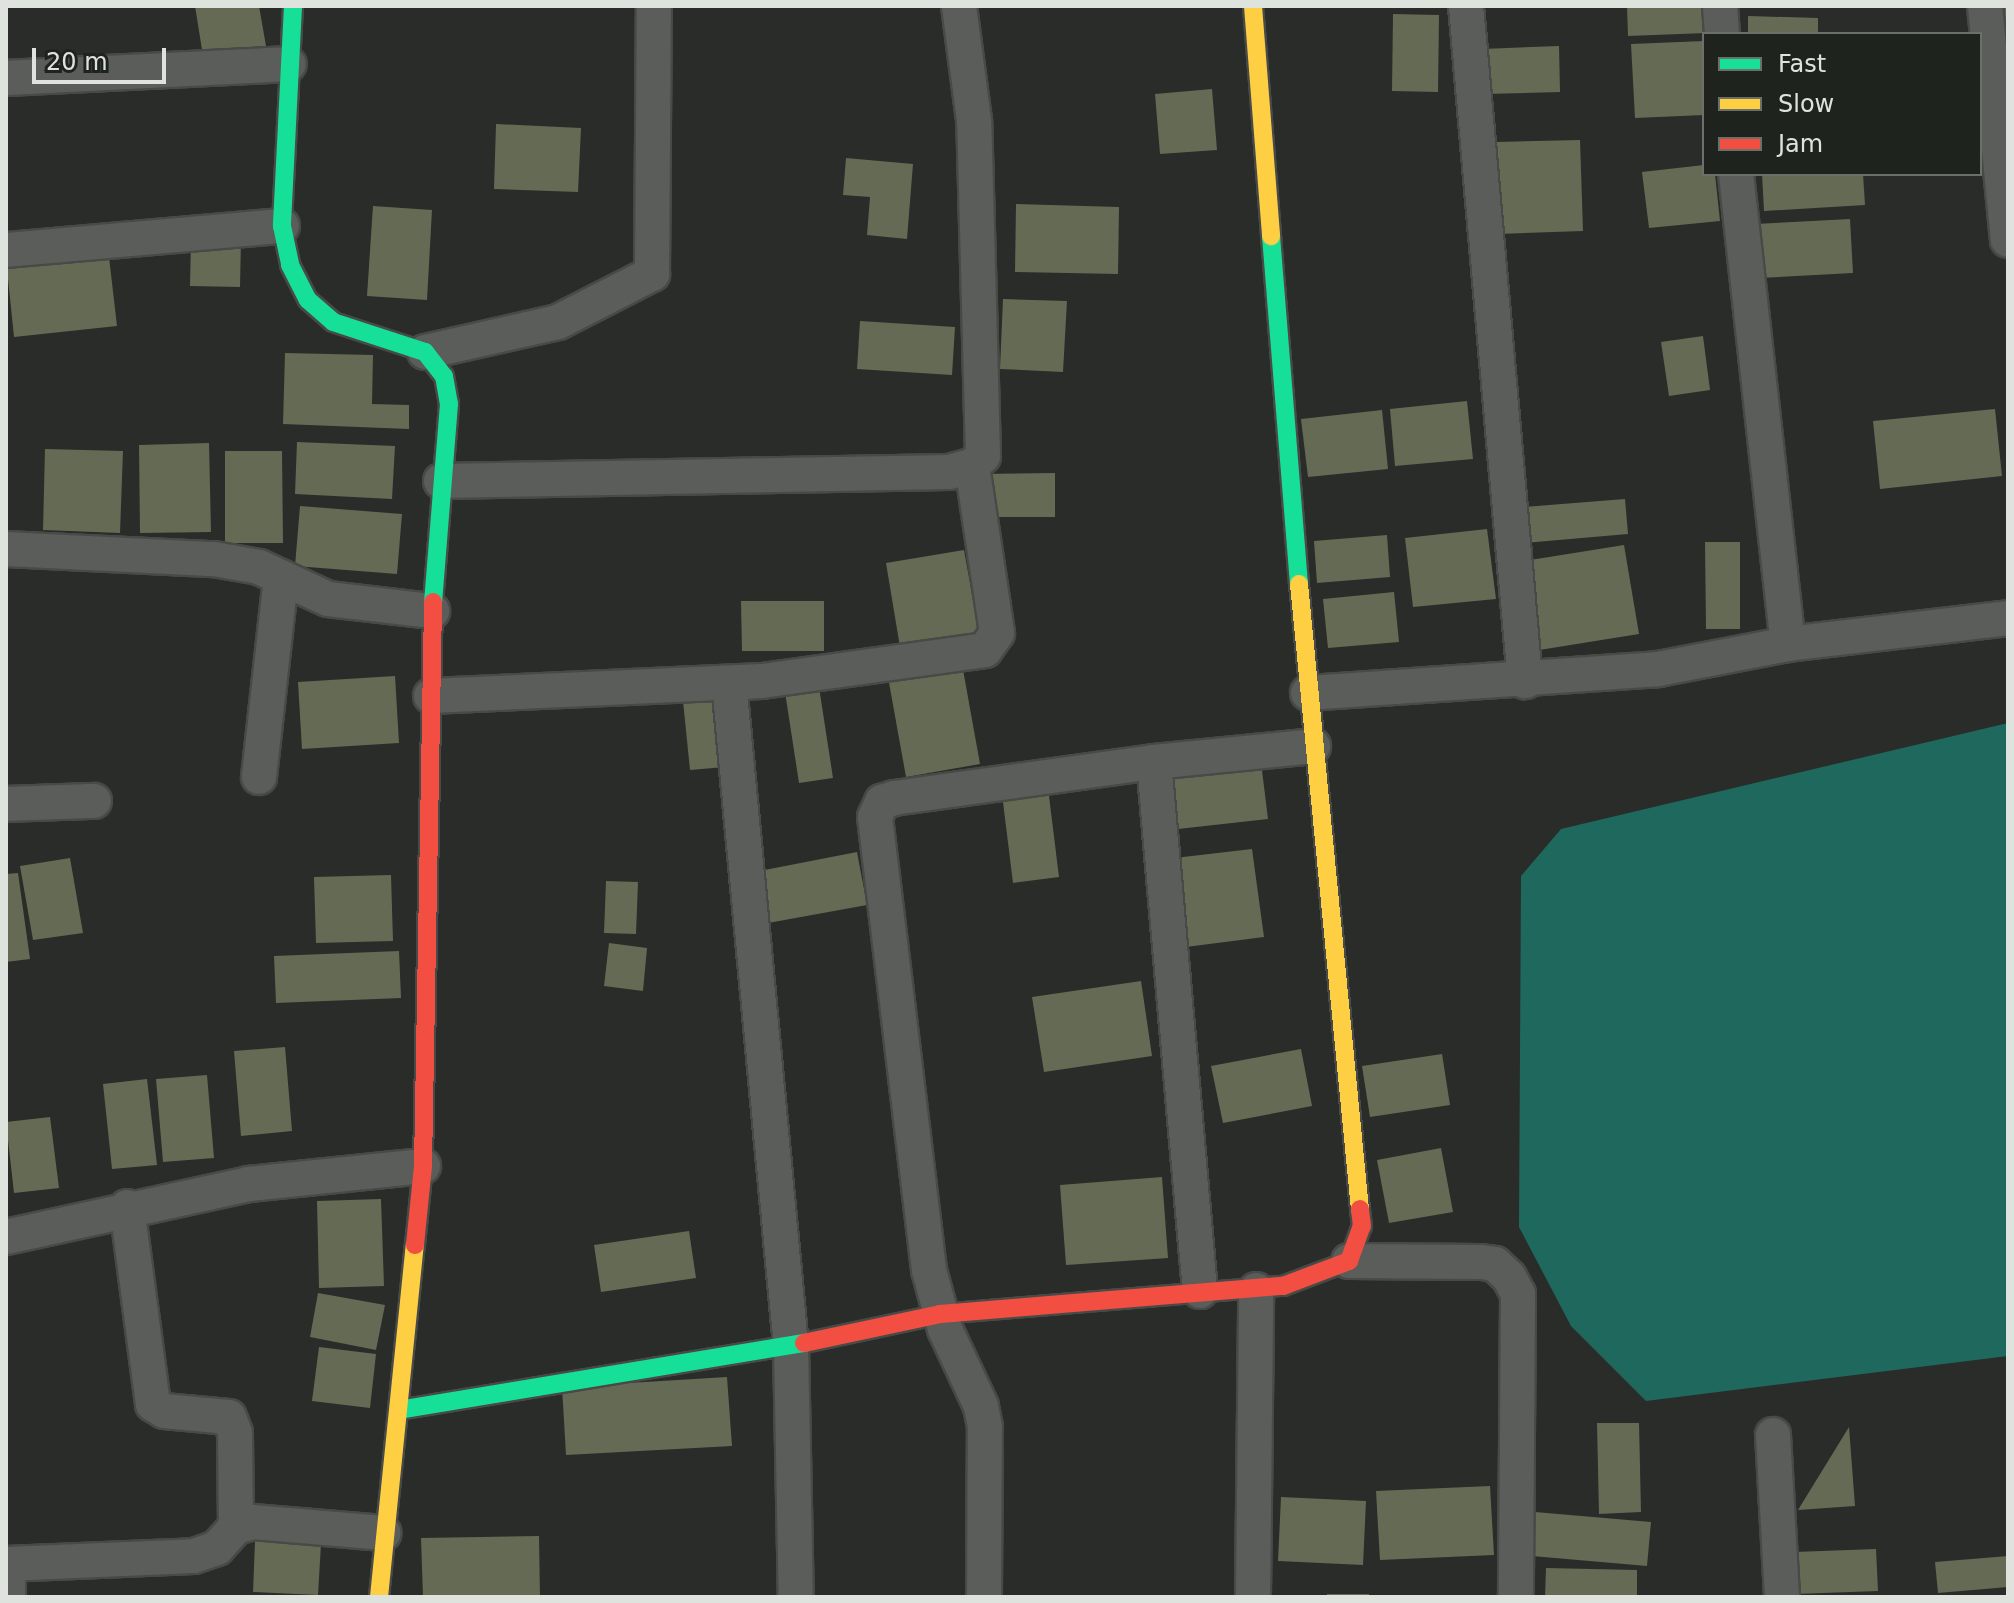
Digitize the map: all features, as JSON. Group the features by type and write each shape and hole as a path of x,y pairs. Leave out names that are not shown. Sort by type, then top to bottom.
{"street":[{"path":"293,6 282,226 290,265 308,300 333,322 425,352 558,322 652,274 654,6"},
{"path":"441,481 949,472 972,466 983,456 975,168 959,6"},
{"path":"1253,6 1308,693 1362,1226 1349,1261"},
{"path":"1466,6 1525,681"},
{"path":"1720,6 1722,32"},
{"path":"1985,6 2008,240"},
{"path":"6,78 289,64"},
{"path":"1736,176 1788,644"},
{"path":"6,250 282,226"},
{"path":"379,1597 423,1166 432,611 449,404 444,376 425,352"},
{"path":"431,696 729,683 985,650 994,643 997,633 972,466"},
{"path":"6,549 214,559 259,567 328,599 432,611"},
{"path":"259,777 281,577"},
{"path":"1308,693 1525,681 1658,669 1788,644 2008,618"},
{"path":"729,683 791,1346 796,1597"},
{"path":"984,1597 985,1427 981,1406 940,1314 929,1270 875,817 882,802 894,798 1154,762 1313,746"},
{"path":"1154,762 1200,1291"},
{"path":"6,804 94,801"},
{"path":"6,1237 127,1207 312,1174 423,1166"},
{"path":"127,1207 153,1404 164,1411 229,1417 235,1433 236,1527"},
{"path":"399,1410 791,1346 940,1314 1200,1291 1256,1290 1318,1276 1349,1261 1495,1264 1518,1294 1516,1597"},
{"path":"1253,1597 1256,1290"},
{"path":"1773,1435 1782,1597"},
{"path":"7,1575 194,1556 217,1548 236,1527 253,1522 384,1533"}],"water":[{"path":"2008,723 2008,1356 1646,1401 1571,1326 1519,1227 1521,876 1561,829"}],"building":[{"path":"195,6 259,6 266,46 203,56"},
{"path":"1627,6 1704,6 1706,32 1628,36"},
{"path":"1997,6 2008,6 2008,44 2004,45"},
{"path":"1393,14 1439,15 1438,92 1392,91"},
{"path":"1748,16 1818,18 1818,32 1748,32"},
{"path":"1702,41 1702,115 1635,118 1631,44"},
{"path":"1559,46 1560,92 1484,94 1482,49"},
{"path":"1212,89 1217,150 1160,154 1155,94"},
{"path":"496,124 581,128 578,192 494,189"},
{"path":"1580,140 1583,231 1498,234 1495,142"},
{"path":"846,158 913,164 907,239 867,235 870,197 843,195"},
{"path":"1702,165 1702,176 1715,176 1720,221 1649,228 1642,172"},
{"path":"1762,176 1863,176 1865,205 1764,211"},
{"path":"1016,204 1119,207 1118,274 1015,272"},
{"path":"373,206 432,210 427,300 367,296"},
{"path":"1850,219 1853,273 1759,278 1755,224"},
{"path":"191,238 241,239 240,287 190,286"},
{"path":"109,257 117,326 14,337 7,269"},
{"path":"1003,299 1067,301 1063,372 1000,369"},
{"path":"860,321 955,327 952,375 857,369"},
{"path":"1703,336 1710,390 1669,396 1661,342"},
{"path":"285,353 373,355 372,404 409,405 409,429 283,424"},
{"path":"1467,401 1473,459 1395,466 1390,409"},
{"path":"1995,409 2002,476 1880,489 1873,421"},
{"path":"1382,410 1388,469 1308,477 1301,419"},
{"path":"297,442 395,446 392,499 295,494"},
{"path":"209,443 211,532 140,533 139,445"},
{"path":"45,449 123,451 120,533 43,530"},
{"path":"225,451 282,451 283,543 225,543"},
{"path":"1055,473 1055,517 981,517 981,474"},
{"path":"1625,499 1628,534 1514,544 1511,508"},
{"path":"300,506 402,514 397,574 295,566"},
{"path":"1487,529 1496,599 1413,607 1405,538"},
{"path":"1387,535 1390,577 1317,583 1314,541"},
{"path":"1705,542 1740,542 1740,629 1706,629"},
{"path":"1624,545 1639,634 1533,651 1518,562"},
{"path":"964,550 979,633 900,647 886,563"},
{"path":"1394,592 1399,642 1328,648 1323,599"},
{"path":"741,601 824,601 824,651 742,651"},
{"path":"962,664 980,764 906,777 888,677"},
{"path":"395,676 399,743 302,749 298,682"},
{"path":"819,687 833,778 799,783 785,692"},
{"path":"719,697 725,767 690,770 683,701"},
{"path":"1260,754 1268,819 1169,830 1161,766"},
{"path":"1047,780 1059,877 1013,883 1001,786"},
{"path":"1252,849 1264,937 1178,948 1166,859"},
{"path":"857,852 867,905 768,923 759,871"},
{"path":"70,858 83,933 33,940 20,866"},
{"path":"18,873 30,959 6,962 6,874"},
{"path":"391,875 393,941 316,943 314,877"},
{"path":"606,881 638,882 636,934 604,933"},
{"path":"609,943 647,948 643,991 604,986"},
{"path":"399,951 401,998 276,1003 274,956"},
{"path":"1141,981 1152,1056 1044,1072 1032,997"},
{"path":"285,1047 292,1131 241,1136 234,1051"},
{"path":"1301,1049 1312,1106 1223,1123 1211,1066"},
{"path":"1442,1054 1450,1105 1370,1117 1362,1066"},
{"path":"207,1075 214,1158 163,1162 156,1079"},
{"path":"147,1079 157,1165 112,1169 103,1084"},
{"path":"50,1117 59,1188 14,1193 6,1122"},
{"path":"1441,1148 1453,1212 1389,1223 1377,1160"},
{"path":"1162,1177 1168,1258 1066,1265 1060,1185"},
{"path":"381,1199 384,1286 319,1288 317,1201"},
{"path":"689,1231 696,1278 601,1292 594,1245"},
{"path":"318,1293 385,1305 376,1350 310,1337"},
{"path":"319,1347 376,1354 370,1408 312,1401"},
{"path":"727,1377 732,1446 566,1455 562,1387"},
{"path":"1597,1423 1639,1423 1641,1512 1599,1514"},
{"path":"1849,1427 1855,1506 1798,1510"},
{"path":"1490,1486 1494,1555 1380,1560 1376,1491"},
{"path":"1281,1497 1366,1501 1363,1565 1278,1561"},
{"path":"1535,1512 1651,1522 1647,1566 1532,1556"},
{"path":"539,1536 540,1597 423,1597 421,1538"},
{"path":"255,1541 321,1544 318,1595 253,1592"},
{"path":"1876,1549 1878,1591 1795,1594 1794,1552"},
{"path":"2008,1556 2008,1587 1938,1593 1935,1562"},
{"path":"1546,1568 1637,1570 1637,1597 1545,1597"},
{"path":"1327,1594 1369,1594 1369,1597 1327,1597"}],"traffic: fast":[{"path":"293,6 282,226 290,265 308,300 333,322 425,352 444,376 449,404 433,602"},
{"path":"1271,236 1299,584"},
{"path":"399,1410 804,1343"}],"traffic: slow":[{"path":"1253,6 1271,236"},
{"path":"1299,584 1360,1209"},
{"path":"379,1597 415,1245"}],"traffic: jam":[{"path":"415,1245 423,1166 433,602"},
{"path":"804,1343 940,1314 1283,1286 1349,1261 1362,1226 1360,1209"}]}
